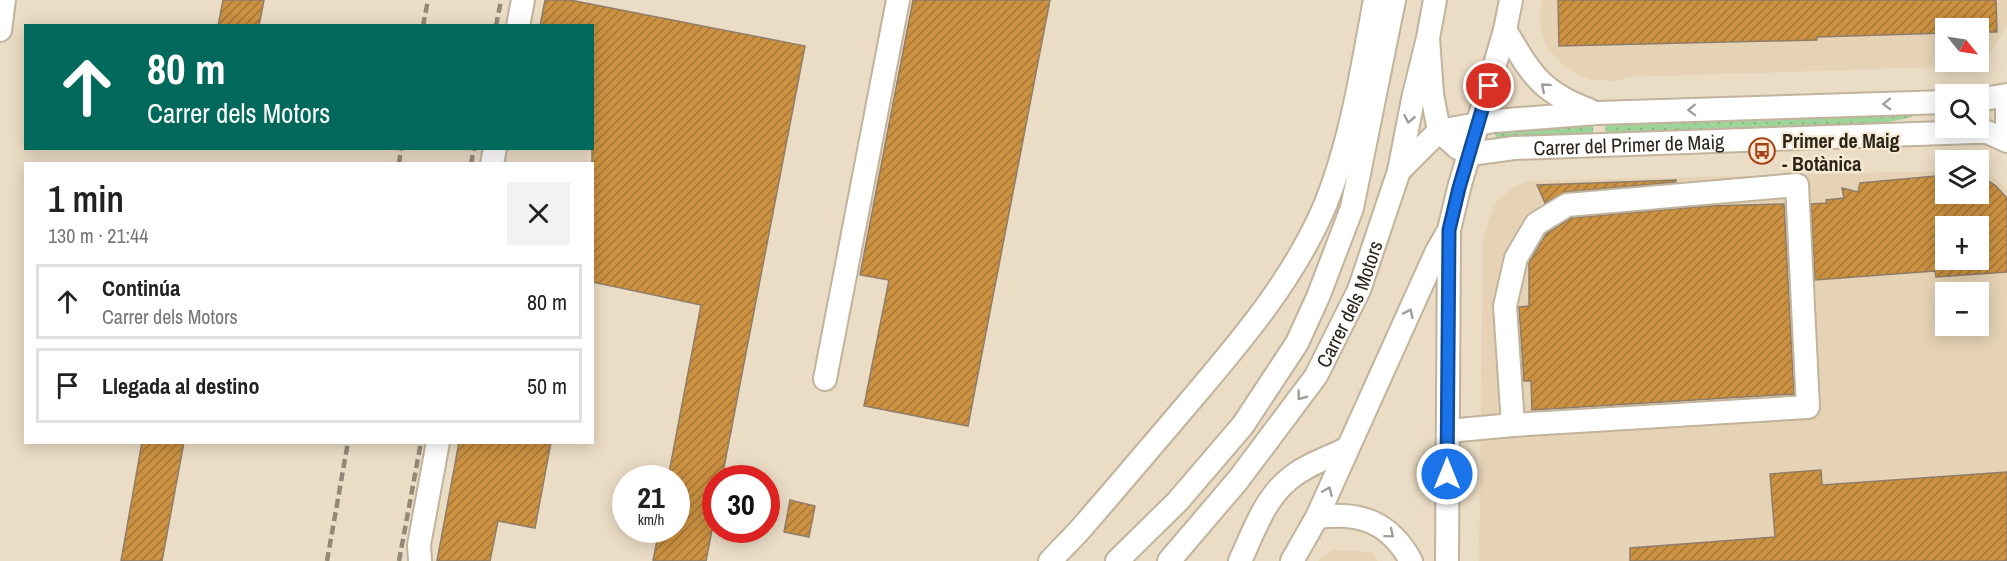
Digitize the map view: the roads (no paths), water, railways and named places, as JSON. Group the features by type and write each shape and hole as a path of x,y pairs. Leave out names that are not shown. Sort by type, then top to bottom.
{"street":[{"path":"0,30 4,0"},
{"path":"518,24 523,0"},
{"path":"825,379 898,0"},
{"path":"1050,561 1085,524 1240,342 1288,276 1325,204 1339,167 1350,129 1375,0"},
{"path":"1117,561 1178,501 1230,440 1271,384 1297,343 1323,286 1352,208 1394,0"},
{"name":"Carrer dels Motors","path":"1169,561 1238,480 1316,376 1359,290 1399,171 1435,0"},
{"path":"1447,561 1449,230 1505,30 1511,0"},
{"name":"Carrer del Primer de Maig","path":"1505,30 1538,82 1565,101 1596,113"},
{"path":"1428,38 1432,94 1439,131 1458,148 1470,154"},
{"path":"1989,98 2007,95"},
{"name":"Carrer del Primer de Maig","path":"1439,131 1479,124 1596,113 1935,102"},
{"path":"2007,104 2007,125"},
{"path":"1399,171 1439,131"},
{"name":"Carrer del Primer de Maig","path":"1470,154 1514,148 1974,132 1987,132 2007,141"},
{"path":"1448,431 1808,407 1797,184 1567,205 1536,224 1516,258 1505,306 1513,425"},
{"path":"1292,561 1317,517 1436,253 1449,230"},
{"path":"420,561 418,545 438,444"},
{"path":"1240,561 1260,518 1288,479 1346,449"},
{"path":"1317,517 1353,516 1366,519 1382,527 1396,538 1411,561"}],"railway":[{"path":"423,24 428,0"},
{"path":"496,24 501,0"},
{"path":"399,162 401,150"},
{"path":"471,162 474,150"},
{"path":"327,561 348,444"},
{"path":"399,561 421,444"}],"place":[{"name":"Primer de Maig - Botànica","path":"1762,151"}]}
